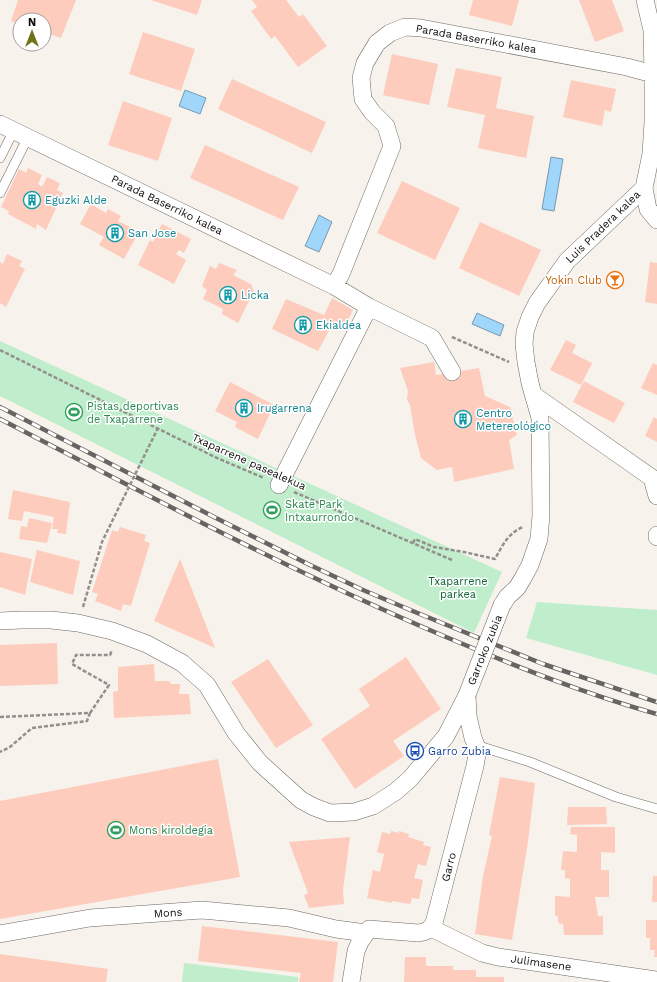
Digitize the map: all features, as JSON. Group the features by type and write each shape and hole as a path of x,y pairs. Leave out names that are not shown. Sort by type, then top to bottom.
{"street":[{"name":"Luis Pradera kalea","path":"502,605 524,578 539,539 541,526 540,418 530,383 524,344 525,332 530,317 536,303 567,261 644,188 651,154 655,31 645,0"},
{"name":"Parada Baserriko kalea","path":"334,286 341,274 392,146 386,126 372,112 363,99 361,78 365,63 377,43 390,33 405,27 421,28 627,67 653,74"},
{"name":"Parada Baserriko kalea","path":"14,130 334,286 369,307 432,338 452,372"},
{"path":"644,188 648,209 657,220"},
{"path":"278,485 369,307"},
{"path":"534,396 652,478 657,496"},
{"name":"Garroko zubia","path":"0,621 51,620 78,623 112,631 147,644 182,663 207,685 236,733 260,763 301,800 330,813 354,812 373,806 395,792 410,779 446,736 467,695 502,605"},
{"name":"Garro","path":"431,928 438,912 477,754 468,716 467,695"},
{"path":"446,736 460,731 468,733 475,741"},
{"name":"Mons","path":"0,934 90,918 202,910 289,918 336,929 366,933"},
{"path":"354,978 356,951 369,929 418,933 425,932 431,928"},
{"name":"Julimasene","path":"431,928 482,953 498,957 657,980"},
{"path":"336,929 356,951"}],"lane":[{"path":"0,158 14,130"},
{"path":"0,193 14,130"},
{"path":"475,741 616,797 657,809"}],"path":[{"path":"452,337 528,371"},
{"name":"Txaparrene pasealekua","path":"0,350 217,458 452,560"},
{"path":"78,623 102,542 158,428"},
{"path":"413,543 415,539 434,546 494,560 506,540 516,530 530,524 541,526"},
{"path":"0,752 10,747 32,728 87,721 90,713 109,685 72,664 76,655 110,655 114,647"},
{"path":"0,717 90,713"}],"green space":[{"name":"Txaparrene parkea","path":"0,341 502,572 474,633 0,396"},
{"path":"537,602 657,610 657,675 526,638"},
{"path":"184,963 298,977 298,982 182,982"}],"water":[{"path":"185,90 206,98 200,114 179,106"},
{"path":"551,157 563,159 554,211 542,209"},
{"path":"319,215 332,222 319,252 305,246"},
{"path":"477,313 504,325 500,336 472,324"}],"building":[{"path":"18,0 76,0 61,38 52,35 52,12 14,12"},
{"path":"151,0 202,0 197,15"},
{"path":"252,0 286,0 299,17 303,14 327,46 298,67 275,36 271,39 251,11 257,7"},
{"path":"473,0 519,0 512,26 469,15"},
{"path":"579,0 612,0 624,31 595,42"},
{"path":"143,32 195,49 181,91 129,74"},
{"path":"392,54 438,64 429,105 383,95"},
{"path":"456,68 502,77 496,108 534,116 526,158 478,148 485,115 447,107"},
{"path":"232,79 326,122 312,153 218,109"},
{"path":"571,80 616,89 611,112 605,110 602,126 563,117"},
{"path":"123,101 172,118 158,161 108,145"},
{"path":"205,145 299,187 283,220 190,178"},
{"name":"Eguzki Alde","path":"28,168 42,175 38,184 42,187 47,177 60,183 57,190 63,193 46,230 37,224 36,229 8,214 9,211 1,207 19,169 26,173"},
{"path":"402,181 460,208 435,260 377,233"},
{"name":"San Jose","path":"91,204 106,213 108,209 121,216 118,221 134,229 135,239 124,259 99,245 104,237 80,224"},
{"path":"480,222 541,250 519,296 459,268"},
{"path":"162,224 191,239 184,253 179,250 176,254 186,260 174,284 138,265 150,240 153,242"},
{"path":"7,254 22,261 19,266 25,269 6,307 0,303 0,262 3,264"},
{"path":"650,262 657,263 657,304 645,302"},
{"name":"Licka","path":"219,263 237,270 233,275 251,284 254,291 238,323 222,314 223,309 203,299 207,290 202,286 210,266 216,269"},
{"name":"Ekialdea","path":"332,298 353,310 345,327 333,323 318,351 272,329 286,299 324,315"},
{"path":"566,340 576,345 572,353 592,363 581,385 550,370"},
{"name":"Centro Metereológico","path":"434,362 436,375 479,368 485,396 510,407 517,435 509,440 514,469 454,482 452,467 437,470 421,458 410,405 407,399 408,391 400,368"},
{"path":"653,363 657,365 657,395 641,388"},
{"path":"584,381 625,403 614,423 573,402"},
{"name":"Irugarrena","path":"230,382 274,405 258,439 235,427 237,422 215,411"},
{"path":"654,417 657,419 657,442 645,436"},
{"path":"13,490 70,502 66,534 57,533 58,529 52,529 54,517 24,511 22,521 8,519"},
{"path":"29,518 52,523 47,543 19,539 21,526 27,527"},
{"path":"120,527 146,535 144,541 150,543 131,606 123,604 121,611 95,601 98,594 92,592 112,530 118,532"},
{"path":"37,550 80,561 73,595 30,582"},
{"path":"0,552 32,559 25,595 0,587"},
{"path":"180,559 215,648 154,621"},
{"path":"57,643 58,684 0,686 0,645"},
{"path":"406,657 441,709 393,741 404,756 355,789 321,739 370,706 359,689"},
{"path":"268,659 313,725 276,748 231,682"},
{"path":"154,664 155,681 169,681 171,684 180,684 179,694 189,694 191,714 114,718 113,692 118,691 118,667"},
{"name":"Mons kiroldegia","path":"218,759 240,877 0,919 0,801"},
{"path":"500,777 535,783 528,842 512,940 475,934 483,876 492,836 489,835"},
{"path":"568,807 606,807 607,824 567,825"},
{"path":"571,827 615,827 615,853 601,852 601,870 609,870 609,897 595,897 598,916 603,916 603,935 564,935 563,924 558,923 558,916 555,916 555,896 570,897 570,879 565,878 565,870 561,870 563,851 577,852 577,835 570,834"},
{"path":"391,831 399,833 399,831 409,834 408,837 424,842 423,845 431,847 426,866 418,864 414,878 423,880 419,899 412,898 410,904 392,901 392,903 367,898 373,870 380,872 384,854 377,852 382,832 390,834"},
{"path":"350,837 343,890 344,904 309,908 304,895 308,893 289,842"},
{"path":"653,876 657,876 657,902 652,902"},
{"path":"646,920 657,920 657,957 654,957 655,950 650,950 650,938 646,938"},
{"path":"202,926 338,942 333,982 299,982 301,973 198,961"},
{"path":"0,954 108,969 106,982 0,982"},
{"path":"405,957 426,957 426,966 453,966 453,970 476,970 476,977 504,977 504,982 404,982"}],"railway":[{"path":"0,407 216,518 363,590 543,664 657,702"},
{"path":"0,419 110,476 333,587 472,648 524,669 603,698 657,714"}],"place":[{"name":"Eguzki Alde","path":"32,200"},
{"name":"San Jose","path":"115,233"},
{"name":"Yokin Club","path":"615,280"},
{"name":"Licka","path":"228,295"},
{"name":"Ekialdea","path":"303,325"},
{"name":"Irugarrena","path":"244,408"},
{"name":"Pistas deportivas de Txaparrene","path":"74,412"},
{"name":"Centro Metereológico","path":"463,419"},
{"name":"Skate Park Intxaurrondo","path":"272,510"},
{"name":"Garro Zubia","path":"415,751"},
{"name":"Mons kiroldegia","path":"116,830"}]}
